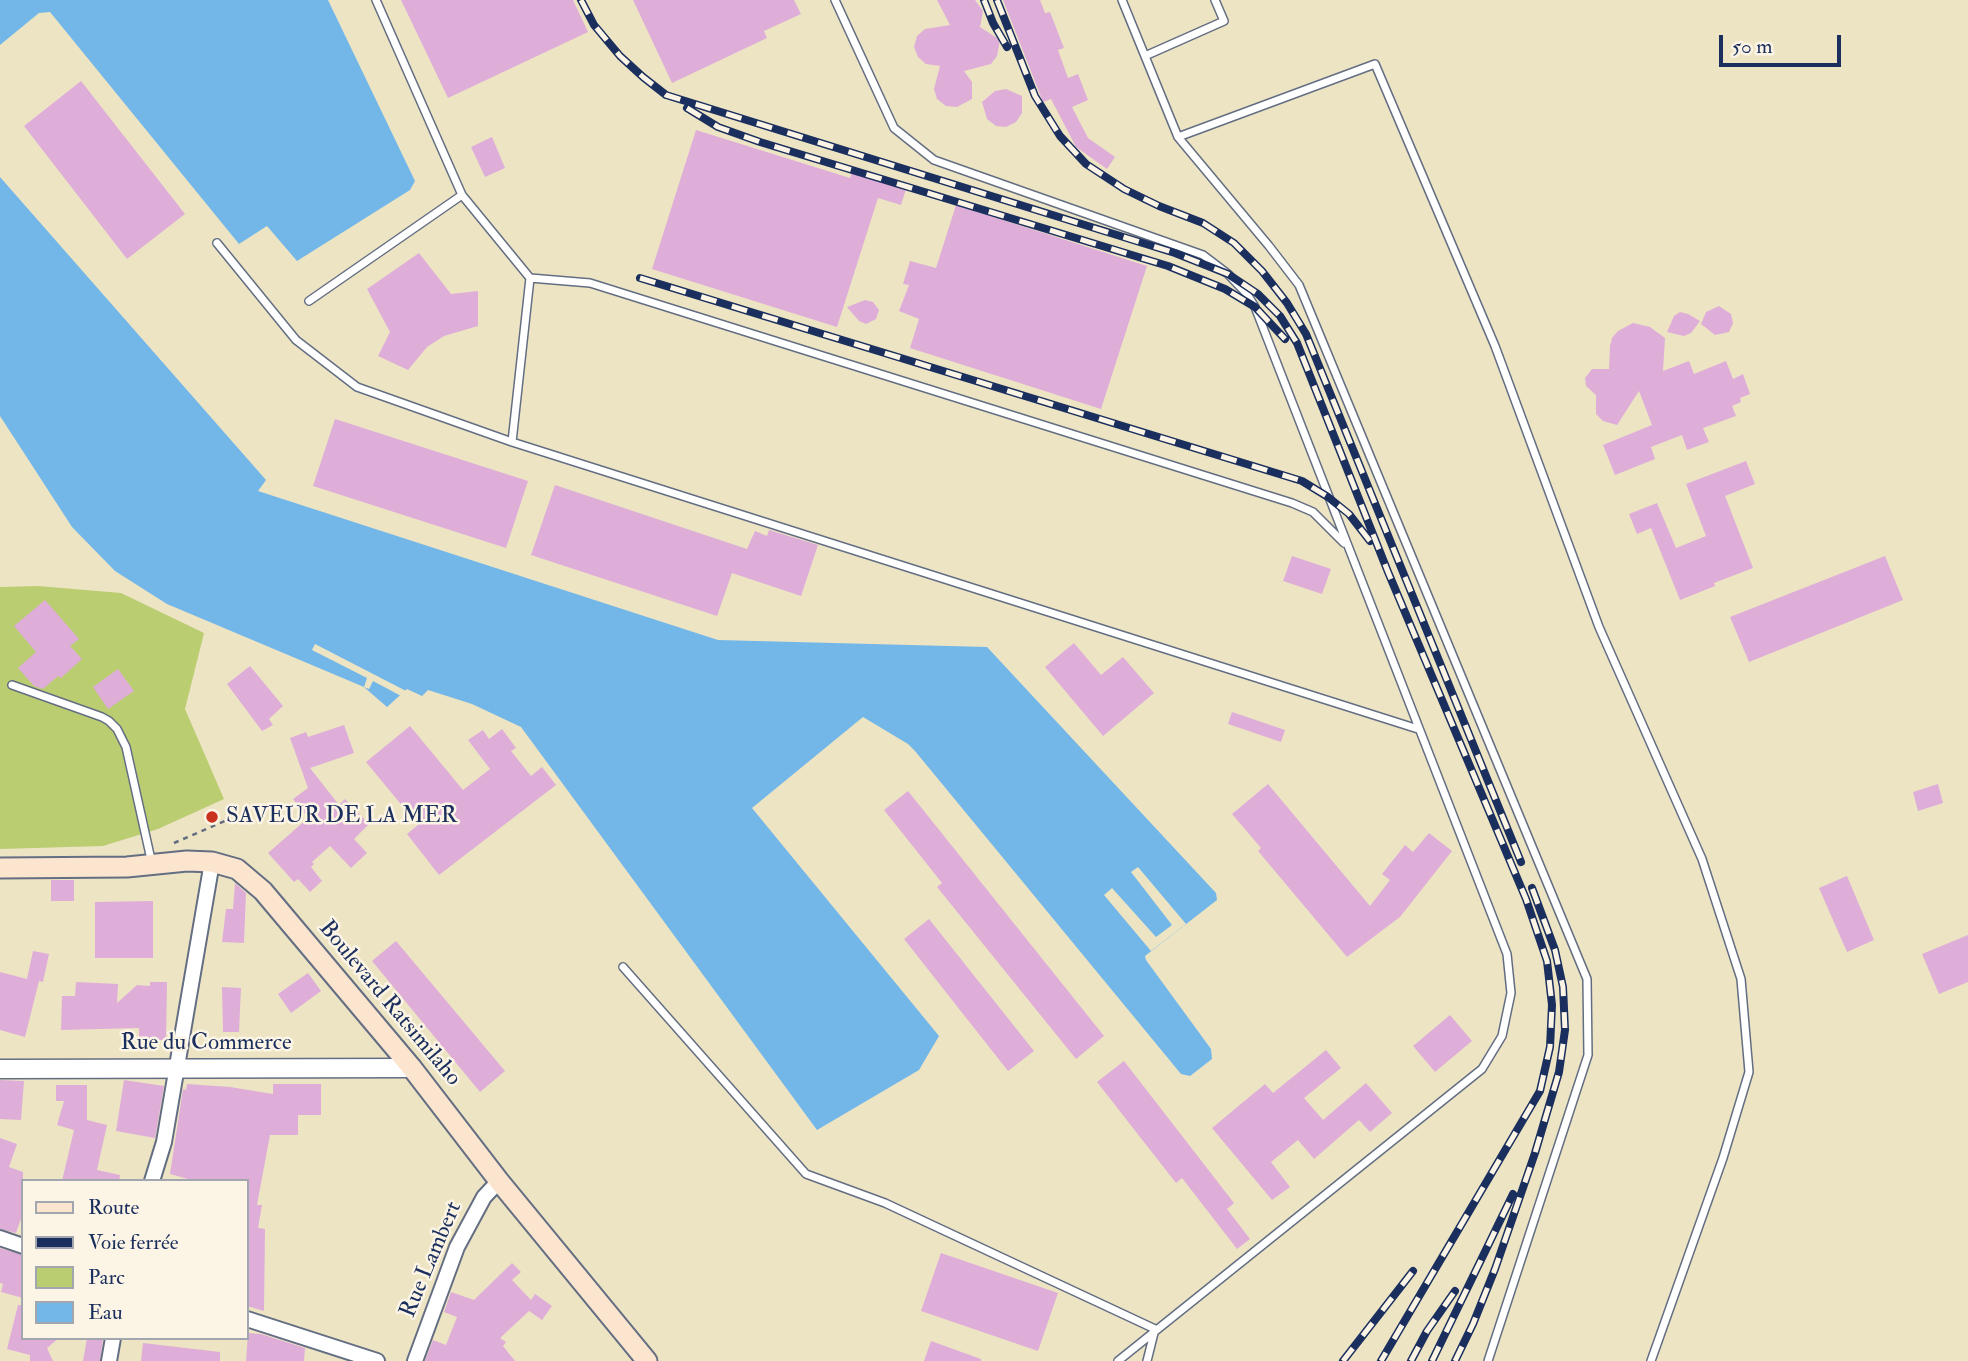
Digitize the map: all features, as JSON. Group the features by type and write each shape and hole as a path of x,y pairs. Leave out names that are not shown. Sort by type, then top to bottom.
{"main road":[{"name":"Boulevard Ratsimilaho","path":"0,868 151,857 212,862 237,869 263,891 412,1068 499,1181 647,1361"}],"street":[{"path":"153,1179 164,1142 212,862"},
{"name":"Rue du Commerce","path":"0,1069 412,1068"},
{"name":"Rue Lambert","path":"415,1361 457,1247 484,1198 499,1181"},
{"path":"0,1238 21,1244"},
{"path":"248,1319 377,1361"},
{"path":"110,1361 113,1340"}],"lane":[{"path":"376,0 462,195 530,278 512,442"},
{"path":"835,0 894,128 934,160 1203,255 1228,274 1255,307 1507,954 1511,993 1502,1036 1482,1069 1118,1361"},
{"path":"1122,0 1178,137 1299,285 1587,979 1588,1055 1488,1361"},
{"path":"1145,56 1224,21 1215,0"},
{"path":"1178,137 1375,64 1495,346 1599,627 1702,859 1741,979 1749,1072 1723,1158 1651,1361"},
{"path":"309,301 462,195"},
{"path":"217,243 296,340 358,387 512,442 1418,729"},
{"path":"530,278 590,283 1292,503 1313,512 1347,546"},
{"path":"12,685 102,717 117,729 126,747 151,857"},
{"path":"622,967 806,1174 885,1203 1155,1329"},
{"path":"1147,1361 1155,1329"}],"path":[{"path":"151,857 175,842 228,820"}],"green space":[{"path":"38,586 121,593 204,633 185,709 224,799 158,829 103,846 0,849 0,587"}],"water":[{"path":"0,0 328,0 415,181 410,190 297,261 267,226 239,244 50,12 39,13 0,45"},
{"path":"0,177 266,480 258,491 718,640 987,647 1216,893 1217,900 1145,956 1211,1049 1212,1059 1190,1076 1181,1074 915,751 863,717 752,808 939,1036 919,1070 817,1130 521,727 472,704 428,690 422,696 407,689 387,707 364,687 167,604 115,571 72,527 0,416"}],"pier":[{"path":"315,644 412,694 407,693 403,697 373,681 369,689 364,687 367,678 312,650"},
{"path":"1138,867 1186,924 1151,951 1104,895 1112,888 1156,937 1172,925 1131,872"}],"building":[{"path":"401,0 573,0 588,32 448,98"},
{"path":"633,0 794,0 801,14 764,31 767,38 672,83"},
{"path":"937,0 975,0 983,11 980,27 1000,40 997,56 991,64 964,71 972,82 972,99 957,107 946,106 937,99 934,89 940,66 926,64 918,57 914,47 917,36 925,29 950,25"},
{"path":"1003,0 1040,0 1045,13 1050,12 1064,48 1058,50 1068,78 1078,74 1088,100 1072,107 1088,138 1115,157 1107,169 1076,147 1051,99 1043,102"},
{"path":"81,81 185,214 127,259 24,126"},
{"path":"1006,89 1022,96 1022,113 1016,122 1006,127 996,126 987,119 982,102 995,91"},
{"path":"696,130 850,178 852,172 906,189 901,205 878,198 837,327 652,269"},
{"path":"492,137 505,168 485,177 471,147"},
{"path":"956,205 1147,266 1101,409 910,348 919,319 899,311 909,285 903,284 910,261 936,268"},
{"path":"419,253 451,294 478,291 478,326 444,336 427,347 408,370 378,356 390,332 367,289"},
{"path":"865,300 873,302 879,310 876,319 866,324 859,321 847,307"},
{"path":"1719,306 1731,314 1733,323 1729,332 1715,335 1701,324 1706,312"},
{"path":"1680,312 1700,321 1691,333 1684,336 1667,332 1674,316"},
{"path":"1633,323 1650,327 1665,338 1663,371 1689,361 1694,374 1726,361 1733,379 1743,374 1750,394 1740,398 1741,402 1732,406 1736,416 1703,428 1709,442 1687,450 1682,435 1651,447 1655,459 1615,475 1603,445 1652,425 1639,391 1617,425 1603,421 1596,414 1596,395 1586,386 1585,378 1592,369 1609,369 1612,338 1618,331"},
{"path":"335,419 528,481 506,548 313,486"},
{"path":"1746,461 1755,484 1725,496 1753,568 1680,600 1651,528 1637,534 1629,514 1657,503 1676,548 1706,536 1686,484"},
{"path":"555,485 747,549 755,531 767,536 769,530 818,545 801,596 732,573 717,616 531,555"},
{"path":"1292,556 1331,569 1322,594 1283,581"},
{"path":"1885,556 1903,600 1749,662 1730,617"},
{"path":"45,600 79,639 70,646 82,659 61,678 58,676 43,689 34,686 18,668 36,652 14,626"},
{"path":"1074,643 1101,675 1123,657 1154,693 1103,736 1045,667"},
{"path":"250,666 283,706 269,719 273,725 262,731 227,684"},
{"path":"118,669 134,691 108,709 93,687"},
{"path":"1232,712 1285,730 1281,742 1228,724"},
{"path":"344,725 354,753 310,768 339,805 345,799 369,824 354,839 367,853 351,868 330,846 312,862 314,864 311,867 322,881 310,892 298,879 294,882 268,853 308,818 293,799 308,788 290,738 306,732 308,737"},
{"path":"410,726 463,790 490,769 468,740 483,730 489,739 502,729 516,748 511,751 531,776 542,767 556,785 439,875 407,834 418,825 366,762"},
{"path":"1268,784 1370,906 1390,880 1382,874 1405,845 1413,852 1429,833 1452,851 1400,917 1347,957 1258,851 1261,848 1232,814"},
{"path":"1938,784 1943,803 1918,811 1913,792"},
{"path":"908,791 1104,1036 1076,1059 937,887 942,883 884,810"},
{"path":"1847,876 1874,940 1847,952 1819,888"},
{"path":"51,880 74,880 74,901 51,901"},
{"path":"235,883 246,893 244,943 222,942 226,909 233,909"},
{"path":"153,901 153,958 95,958 95,902"},
{"path":"929,919 1034,1051 1008,1071 904,939"},
{"path":"1968,935 1968,982 1939,994 1922,954"},
{"path":"396,941 505,1071 480,1092 372,961"},
{"path":"33,951 49,954 43,982 39,981 25,1037 0,1030 0,972 27,979"},
{"path":"308,973 321,991 291,1013 278,994"},
{"path":"76,982 118,984 117,1003 137,985 150,986 150,982 167,982 166,1040 139,1040 139,1028 61,1030 62,996 75,996"},
{"path":"222,987 241,988 239,1032 223,1032"},
{"path":"1450,1015 1472,1041 1435,1072 1413,1046"},
{"path":"1326,1050 1341,1068 1304,1098 1323,1120 1366,1083 1392,1113 1370,1132 1359,1120 1314,1159 1298,1140 1271,1162 1290,1187 1272,1200 1212,1128 1265,1084 1273,1093"},
{"path":"1124,1061 1234,1203 1227,1209 1250,1239 1237,1249 1182,1178 1176,1183 1097,1082"},
{"path":"0,1080 24,1081 21,1120 0,1119"},
{"path":"124,1080 164,1086 155,1138 116,1131"},
{"path":"187,1084 273,1094 273,1084 321,1084 321,1115 298,1115 298,1135 270,1135 257,1205 262,1205 258,1228 265,1229 264,1311 248,1306 248,1179 188,1179 170,1174 183,1089 186,1090"},
{"path":"56,1085 87,1085 87,1120 107,1125 97,1170 120,1175 119,1179 62,1179 74,1130 57,1125 64,1101 56,1101"},
{"path":"0,1138 17,1144 9,1167 23,1172 23,1179 21,1219 16,1233 0,1229"},
{"path":"0,1248 21,1254 21,1297 1,1292 3,1284 0,1283"},
{"path":"941,1253 1058,1293 1038,1351 921,1311"},
{"path":"512,1263 521,1272 512,1280 531,1300 535,1294 552,1306 542,1320 529,1311 500,1338 506,1342 503,1346 515,1361 425,1361 433,1340 446,1345 457,1317 444,1312 451,1292 474,1300"},
{"path":"18,1305 21,1305 21,1340 57,1340 47,1348 53,1361 30,1361 30,1355 7,1349"},
{"path":"248,1333 261,1334 305,1348 304,1361 246,1361"},
{"path":"87,1340 103,1340 100,1361 83,1361"},
{"path":"931,1341 981,1359 981,1361 924,1361"},
{"path":"143,1343 220,1352 220,1361 141,1361"}],"railway":[{"path":"581,0 594,25 620,56 666,95 1175,253 1228,274 1258,294 1280,316 1297,343 1388,572 1526,899 1547,961 1552,1005 1550,1047 1540,1091 1381,1361"},
{"path":"984,0 1007,47"},
{"path":"997,0 1035,96 1060,136 1086,164 1124,189 1203,223 1234,243 1262,271 1287,303 1306,334 1521,862"},
{"path":"687,108 718,127 760,142 1168,266 1225,289 1255,307 1285,339"},
{"path":"640,278 1302,481 1349,514 1370,541"},
{"path":"1455,1361 1495,1269 1535,1153 1559,1072 1565,1030 1563,987 1555,950 1532,888"},
{"path":"1432,1361 1513,1194"},
{"path":"1343,1361 1413,1271"},
{"path":"1411,1361 1427,1331 1455,1291"}],"place":[{"name":"SAVEUR DE LA MER","path":"212,817"}]}
